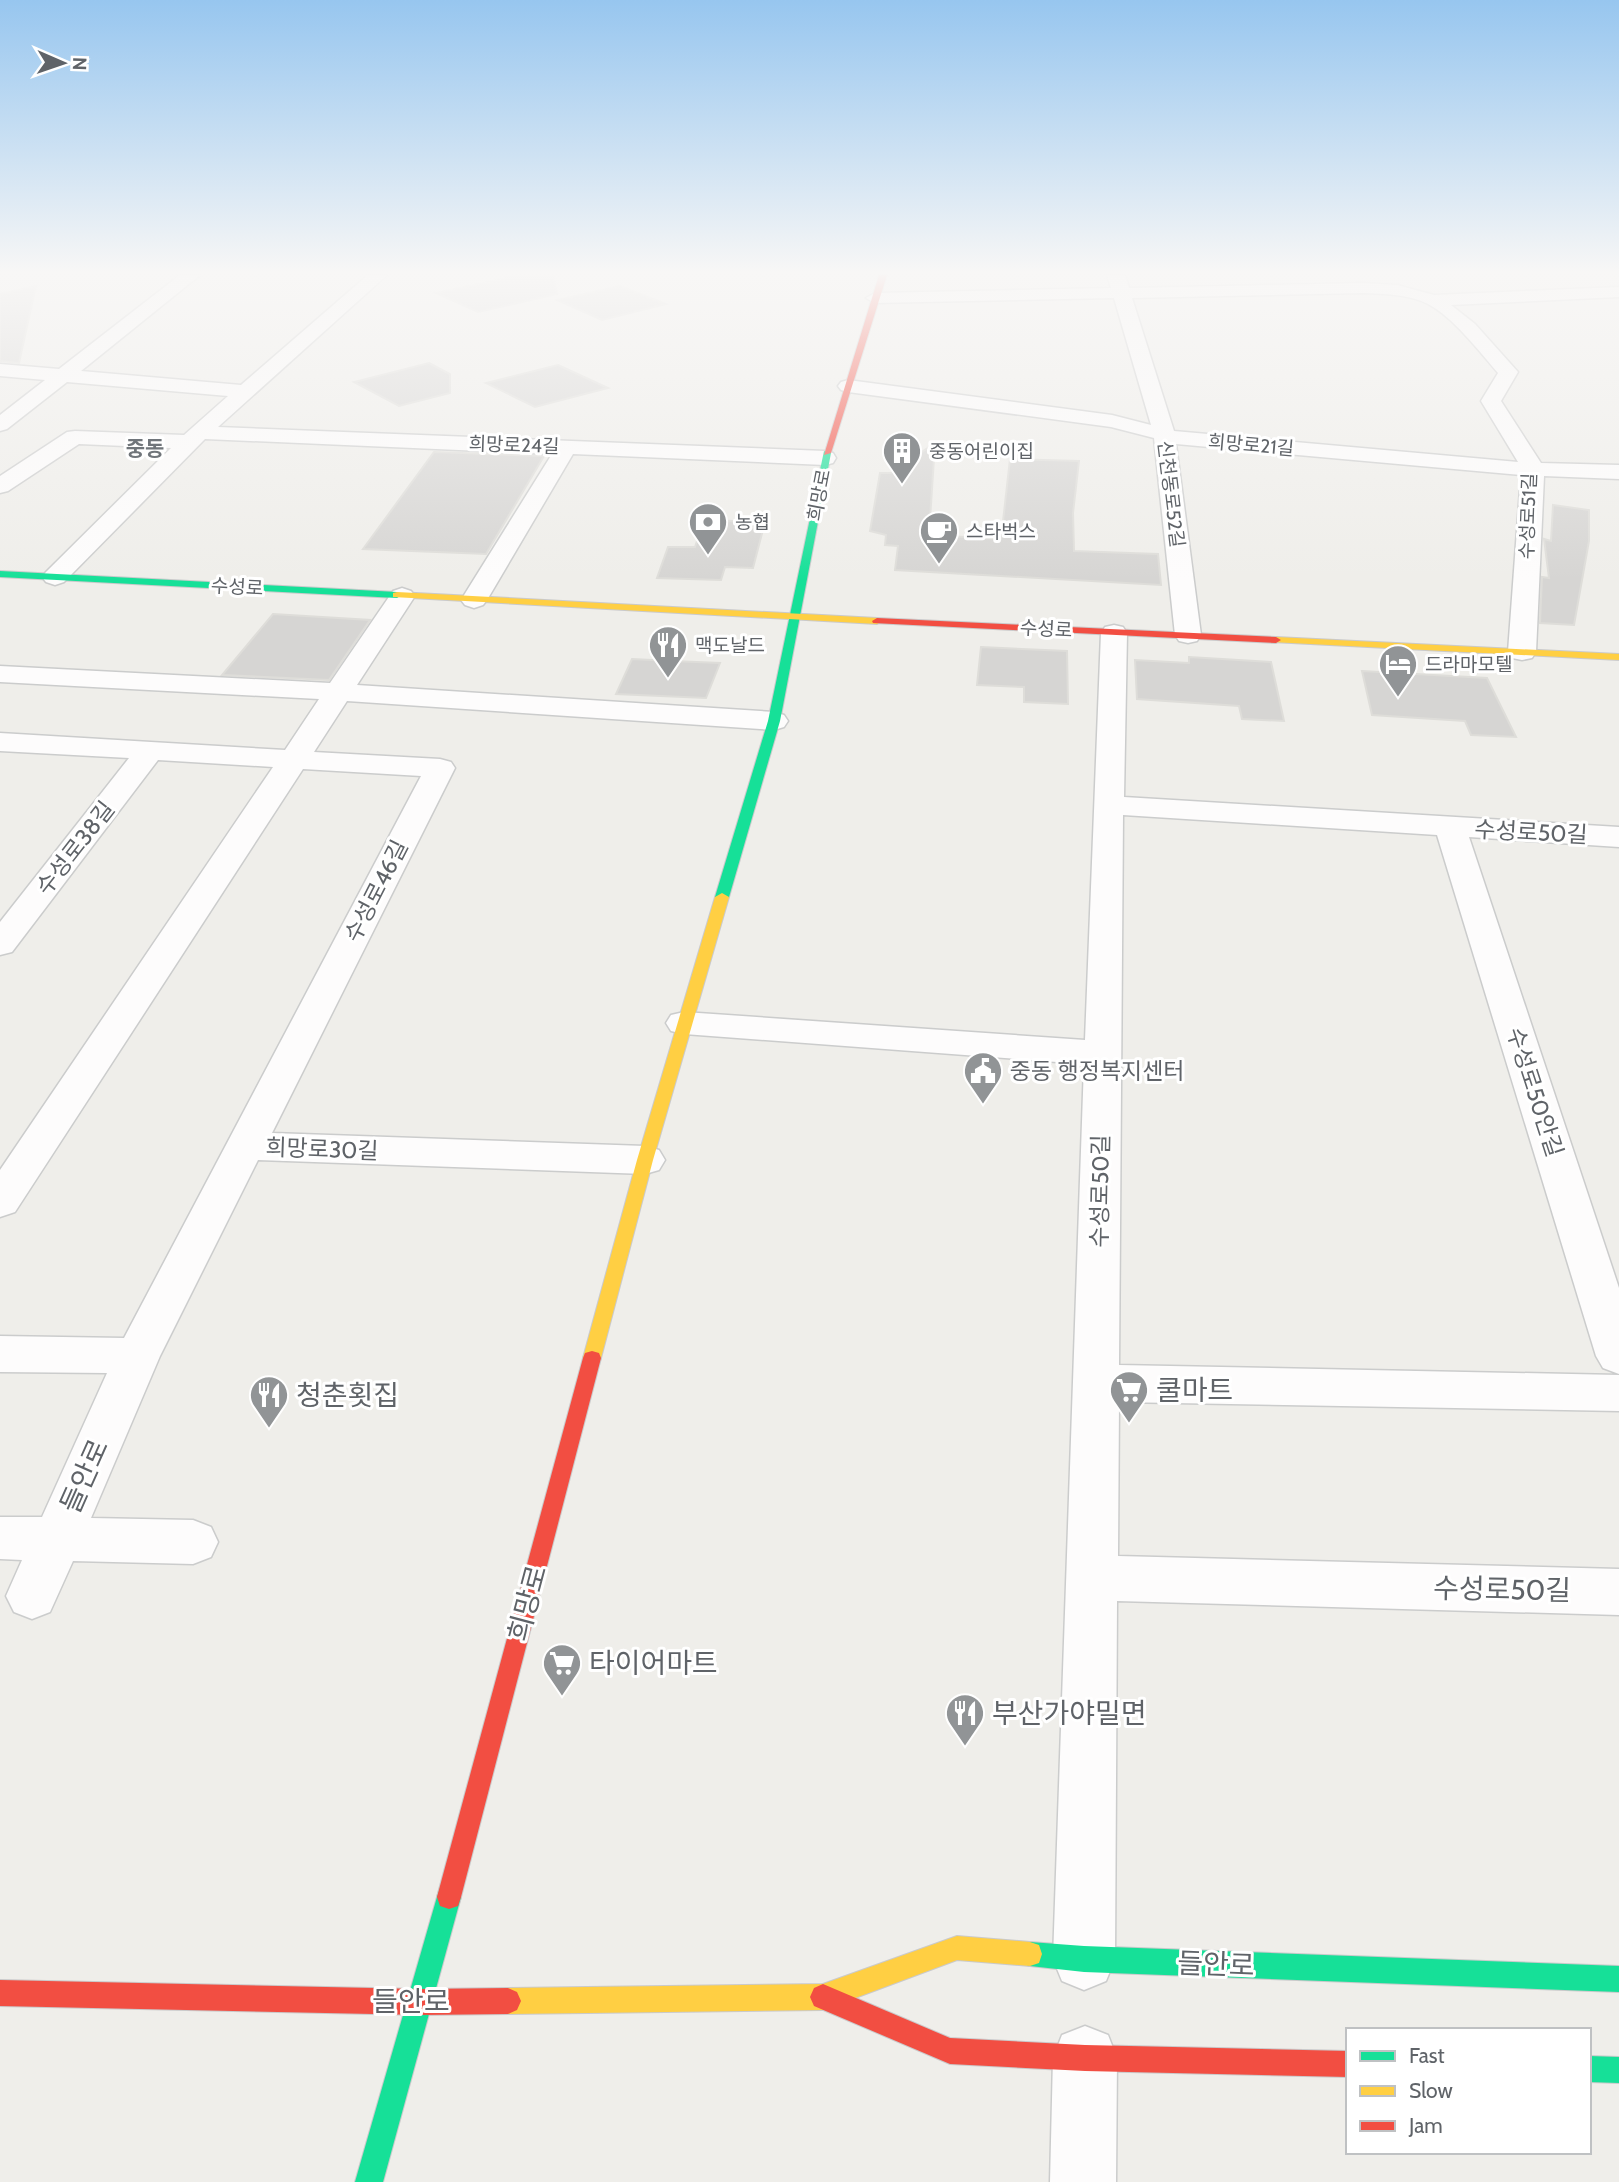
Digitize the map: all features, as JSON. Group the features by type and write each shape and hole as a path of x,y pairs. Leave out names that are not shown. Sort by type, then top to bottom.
{"main road":[{"name":"희망로","path":"369,2182 421,2002 645,1160 775,720 825,458 851,377"},
{"name":"수성로","path":"0,574 796,617 1619,657"},
{"name":"들안로","path":"0,1993 421,2002 823,1997 957,1948 1084,1959 1619,1979"},
{"name":"들안로","path":"823,1997 950,2051 1085,2058 1346,2064"},
{"path":"1591,2069 1619,2070"}],"street":[{"path":"0,425 63,377"},
{"path":"95,377 247,392"},
{"path":"55,577 195,438 264,377"},
{"name":"신천동로52길","path":"1147,377 1164,435 1188,635"},
{"name":"수성로51길","path":"1505,377 1491,401 1533,468 1522,652"},
{"name":"희망로21길","path":"848,386 1112,421 1185,440 1533,468 1619,472"},
{"name":"희망로24길","path":"0,486 75,437 567,447 825,458"},
{"path":"474,600 567,447"},
{"path":"0,1202 402,596"},
{"name":"수성로50길","path":"1084,1959 1102,1053 1114,633"},
{"path":"0,674 340,692 775,720"},
{"path":"5,748 150,751 292,759"},
{"name":"수성로38길","path":"0,945 150,751"},
{"name":"수성로46길","path":"245,1146 440,768 292,759"},
{"name":"수성로50길","path":"1108,805 1619,837"},
{"name":"수성로50안길","path":"1450,827 1619,1356"},
{"path":"684,1023 1102,1053"},
{"name":"희망로30길","path":"137,1356 245,1146 645,1160"},
{"path":"0,1354 137,1356"},
{"name":"들안로","path":"32,1596 137,1356"},
{"path":"1096,1383 1619,1393"},
{"path":"0,1538 193,1542"},
{"name":"수성로50길","path":"1091,1578 1619,1592"},
{"path":"1083,2182 1085,2058"}],"building":[{"path":"374,377 450,377 450,393 399,406 354,382"},
{"path":"511,377 584,377 608,388 535,407 486,383"},
{"path":"935,443 929,535 1001,539 1010,459 1079,461 1073,513 1074,551 1158,554 1161,585 895,570 898,546 885,545 886,535 870,531 880,473 891,473"},
{"path":"434,452 544,456 486,554 363,549"},
{"path":"1553,505 1589,510 1589,541 1574,625 1540,623 1542,577 1549,578 1544,539 1551,541"},
{"path":"704,520 765,522 753,568 725,567 721,580 657,578 668,547 695,547"},
{"path":"273,614 370,620 329,680 222,675"},
{"path":"981,647 1067,651 1068,704 1024,702 1024,687 977,685"},
{"path":"1189,657 1271,662 1284,721 1242,719 1239,706 1137,699 1135,660 1189,663"},
{"name":"맥도날드","path":"632,659 720,663 706,698 616,694"},
{"path":"1362,671 1487,678 1516,737 1471,735 1465,721 1372,715"}],"traffic: fast":[{"path":"722,897 774,721 827,453"},
{"path":"0,574 397,595"},
{"path":"369,2182 449,1897"},
{"path":"1030,1954 1084,1959 1619,1979"},
{"path":"1591,2069 1619,2070"}],"traffic: slow":[{"path":"397,595 877,621"},
{"path":"1276,640 1619,657"},
{"path":"592,1358 645,1160 722,897"},
{"path":"508,2001 823,1997 957,1948 1030,1954"}],"traffic: jam":[{"path":"827,453 851,377"},
{"path":"877,621 1276,640"},
{"path":"449,1897 592,1358"},
{"path":"0,1993 421,2002 508,2001"},
{"path":"823,1997 950,2051 1085,2058 1346,2064"}],"place":[{"name":"중동어린이집","path":"902,485"},
{"name":"농협","path":"708,556"},
{"name":"스타벅스","path":"939,565"},
{"name":"맥도날드","path":"668,679"},
{"name":"드라마모텔","path":"1398,698"},
{"name":"중동 행정복지센터","path":"983,1105"},
{"name":"쿨마트","path":"1129,1424"},
{"name":"청춘횟집","path":"269,1429"},
{"name":"타이어마트","path":"562,1697"},
{"name":"부산가야밀면","path":"965,1747"}],"district":[{"name":"중동","path":"145,448"}]}
